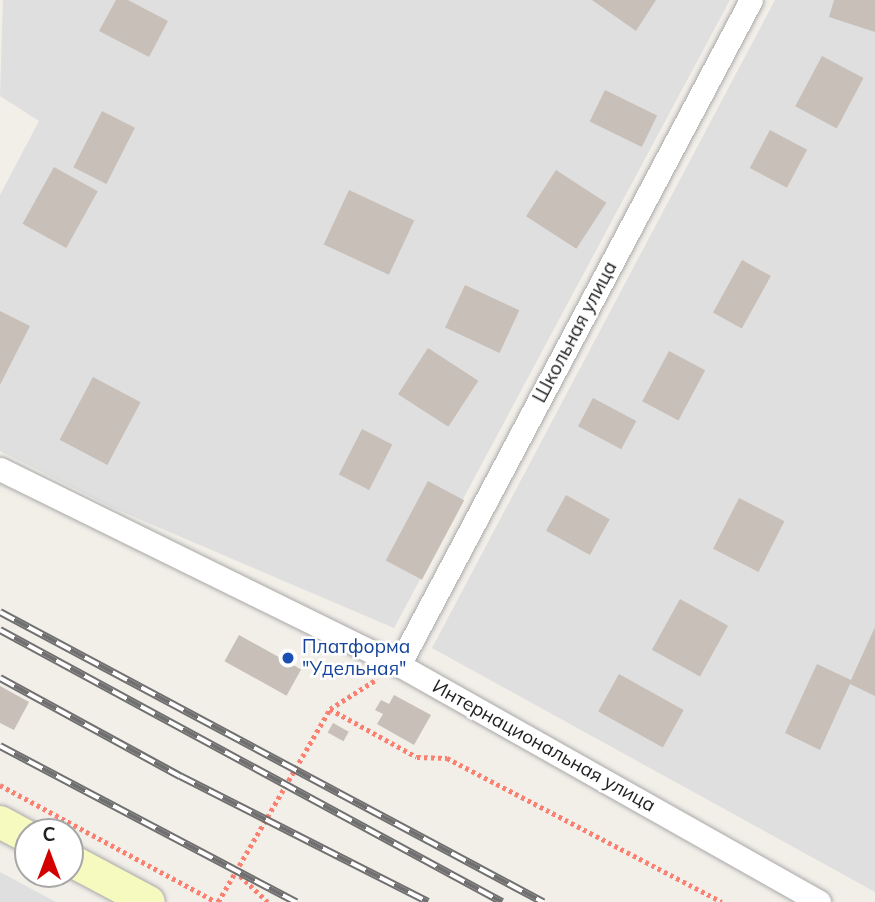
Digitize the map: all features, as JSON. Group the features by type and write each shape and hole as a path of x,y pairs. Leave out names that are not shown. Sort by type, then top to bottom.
{"main road":[{"path":"84,867 149,902"}],"street":[{"name":"Школьная улица","path":"399,665 751,0"},
{"name":"Интернациональная улица","path":"0,469 399,665 820,902"}],"path":[{"path":"0,785 217,902 330,709 399,665"},
{"path":"330,709 417,757 447,758 722,902"},
{"path":"235,872 268,902"}],"shaded area":[{"path":"3,0 730,0 394,628 113,508 0,451 0,195 39,121 0,96"},
{"path":"775,0 875,0 875,892 432,648"},
{"path":"0,872 14,880 14,888 30,888 56,902 0,902"}],"building":[{"path":"116,0 128,0 168,21 149,57 99,31"},
{"path":"592,0 656,0 636,31"},
{"path":"834,0 875,0 875,32 829,17"},
{"path":"822,56 863,78 837,128 795,106"},
{"path":"605,90 657,115 642,147 590,121"},
{"path":"102,111 135,128 106,184 73,167"},
{"path":"770,130 807,150 787,188 750,168"},
{"path":"54,167 98,191 66,248 22,224"},
{"path":"556,170 606,203 576,249 526,216"},
{"path":"349,190 414,220 389,275 324,244"},
{"path":"742,260 771,276 742,328 713,312"},
{"path":"465,285 519,310 500,353 445,328"},
{"path":"0,311 30,326 0,385"},
{"path":"428,348 478,381 448,427 398,394"},
{"path":"669,351 705,370 678,421 642,401"},
{"path":"93,377 141,402 107,465 60,440"},
{"path":"593,398 636,421 621,449 578,426"},
{"path":"362,429 392,444 369,490 339,474"},
{"path":"428,481 464,500 422,580 386,560"},
{"path":"566,495 610,519 590,555 546,531"},
{"path":"739,498 784,521 759,572 713,549"},
{"path":"680,599 728,626 700,676 652,650"},
{"path":"875,627 875,696 850,684 820,750 785,733 817,664 851,680"},
{"path":"239,635 301,669 287,696 224,661"},
{"path":"619,674 684,710 663,747 598,712"},
{"path":"0,686 29,702 14,730 0,723"},
{"path":"394,695 431,715 414,745 377,724 383,714 375,710 381,700 389,704"},
{"path":"333,723 349,732 343,741 328,733"}],"railway":[{"path":"0,612 543,902"},
{"path":"0,630 502,902"},
{"path":"0,678 180,776 428,902"},
{"path":"0,746 296,902"}],"place":[{"name":"Платформа \"Удельная\"","path":"288,658"}]}
